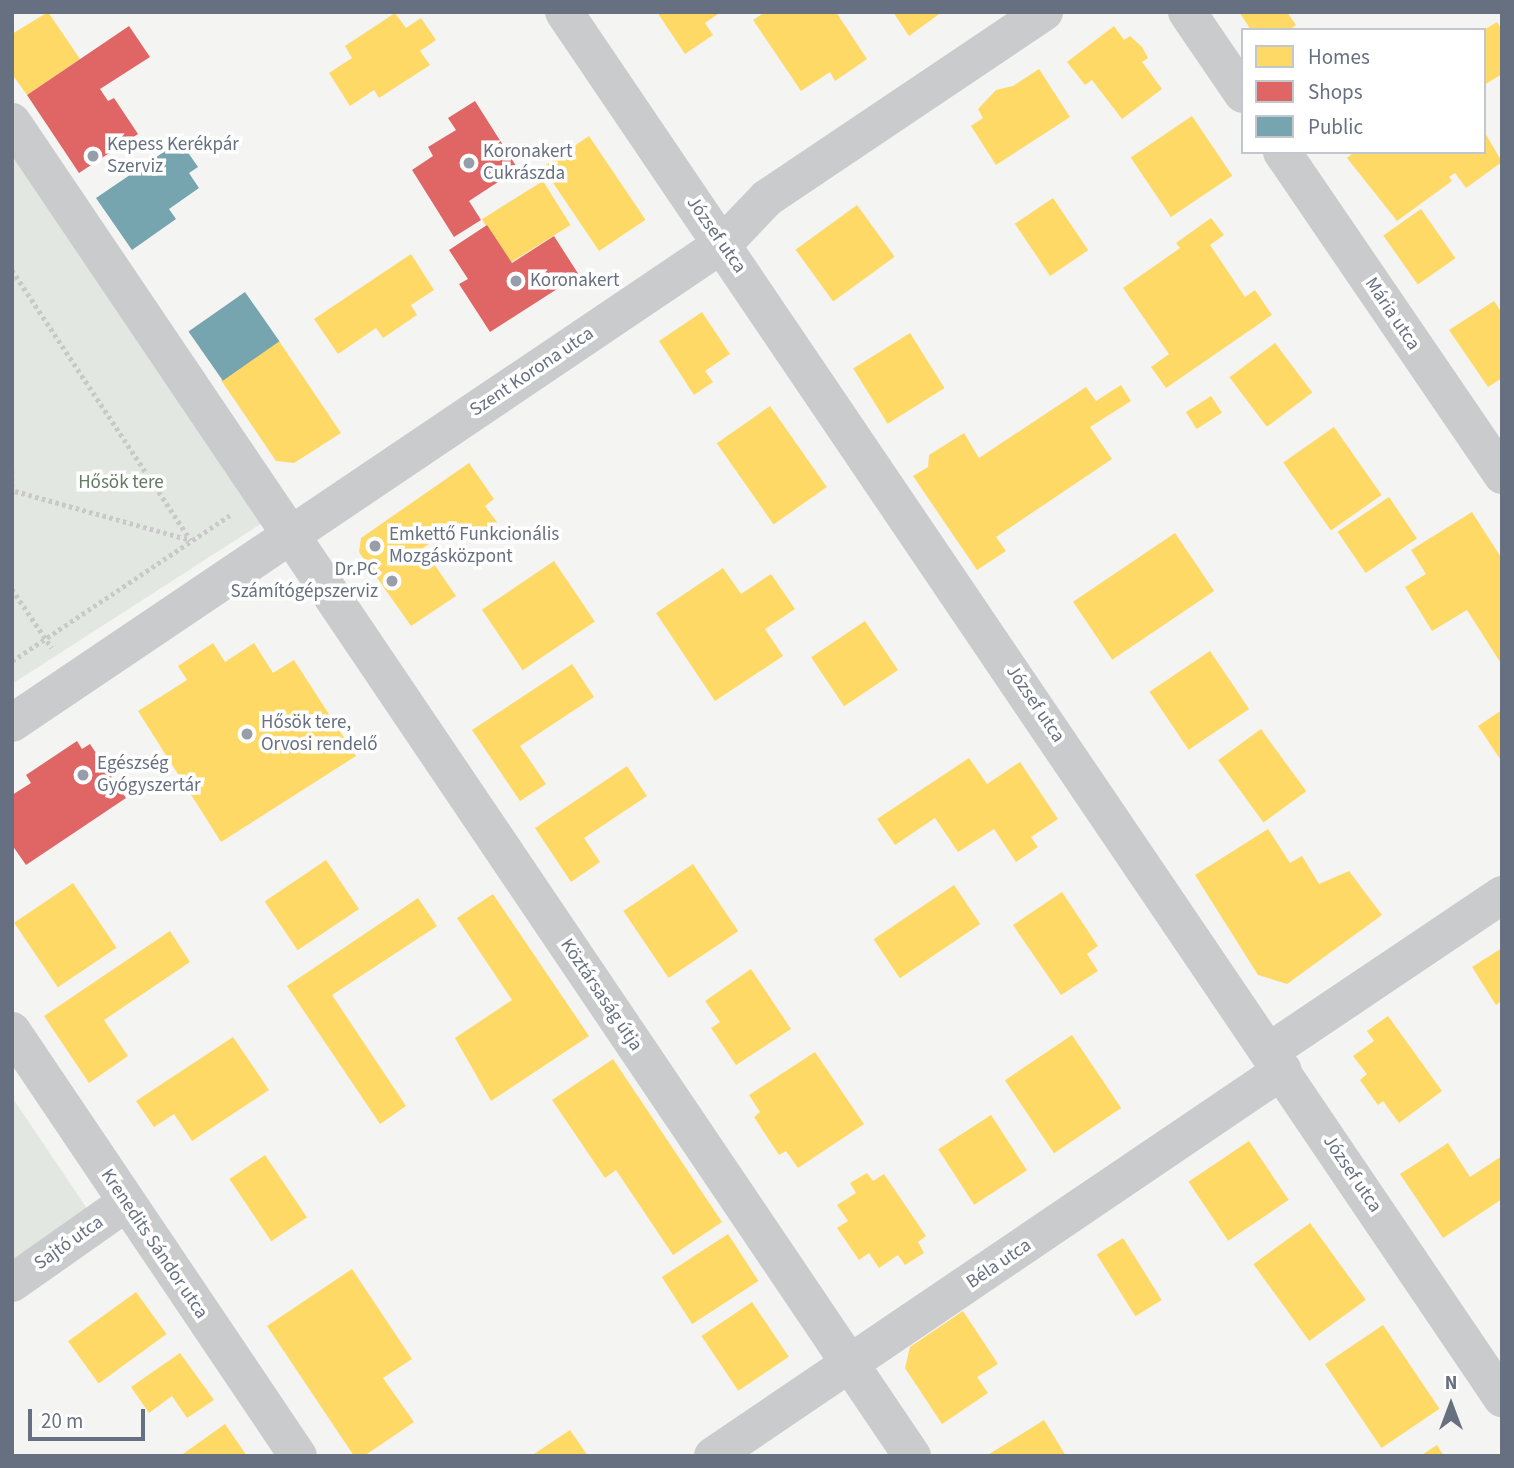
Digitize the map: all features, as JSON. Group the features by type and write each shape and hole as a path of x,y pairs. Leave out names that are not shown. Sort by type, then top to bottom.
{"street":[{"name":"József utca","path":"564,12 724,243 1502,1398"},
{"name":"Szent Korona utca","path":"12,723 724,243 767,198 1044,12"},
{"path":"1187,12 1241,91"},
{"path":"15,132 290,535"},
{"name":"Mária utca","path":"1283,154 1502,475"},
{"name":"Köztársaság útja","path":"290,535 912,1456"},
{"name":"Béla utca","path":"713,1456 850,1365 1276,1061 1502,895"},
{"name":"Krenedits Sándor utca","path":"12,1031 298,1456"},
{"name":"Sajtó utca","path":"12,1283 126,1203"}],"path":[{"path":"12,270 191,540"},
{"path":"12,470 13,493 191,540"},
{"path":"12,661 263,494"},
{"path":"12,589 74,681"}],"green space":[{"name":"Hősök tere","path":"31,151 273,516 12,684 12,163"},
{"path":"12,1097 92,1216 12,1270"}],"building: Homes":[{"path":"48,12 80,59 27,95 12,74 12,34"},
{"path":"657,12 721,12 705,23 713,35 685,54"},
{"path":"765,12 836,12 867,59 835,81 830,72 801,91 753,20"},
{"path":"893,12 942,12 909,36"},
{"path":"1239,12 1287,12 1296,25 1292,28 1250,28"},
{"path":"395,13 406,28 421,18 436,40 420,51 430,65 379,98 374,90 350,106 329,73 352,58 345,46"},
{"path":"1497,22 1502,30 1502,74 1486,84 1486,29"},
{"path":"1114,26 1124,40 1130,36 1142,47 1148,58 1142,62 1162,89 1122,119 1092,80 1085,85 1067,62"},
{"path":"1039,69 1070,117 996,165 971,126 983,118 978,109 996,90 1013,86"},
{"path":"1192,116 1232,176 1171,217 1131,157"},
{"path":"1486,134 1502,162 1466,188 1455,173 1449,177 1452,181 1397,221 1347,158 1352,154 1486,154"},
{"path":"589,136 645,220 599,251 543,167"},
{"path":"543,181 571,225 509,263 482,219"},
{"path":"1053,198 1088,250 1050,276 1015,224"},
{"path":"857,205 895,257 833,301 796,250"},
{"path":"1421,209 1455,258 1418,285 1383,235"},
{"path":"1211,218 1224,235 1210,245 1245,297 1255,290 1272,315 1166,388 1151,367 1169,354 1123,288 1180,248 1176,243"},
{"path":"411,254 434,290 411,305 417,315 383,338 376,328 338,354 314,319"},
{"path":"1494,301 1502,313 1502,378 1488,387 1449,330"},
{"path":"702,312 730,354 705,371 713,382 694,395 659,341"},
{"path":"910,333 944,388 888,424 853,369"},
{"path":"279,341 341,433 294,463 276,461 221,380"},
{"path":"1275,343 1312,393 1267,427 1229,377"},
{"path":"1121,385 1131,401 1090,427 1112,459 996,537 1006,551 977,570 913,476 928,467 929,455 964,433 979,458 1086,387 1096,401"},
{"path":"1211,396 1222,413 1197,429 1186,412"},
{"path":"770,406 827,487 774,524 717,443"},
{"path":"1334,427 1382,495 1331,531 1283,463"},
{"path":"469,463 494,499 485,506 497,522 469,541 458,524 423,548 456,596 411,626 359,552 361,538"},
{"path":"1389,497 1417,538 1366,573 1338,532"},
{"path":"1472,512 1502,559 1502,665 1467,610 1432,631 1405,587 1426,574 1411,550"},
{"path":"1175,533 1214,591 1112,660 1073,602"},
{"path":"554,561 595,622 523,670 482,610"},
{"path":"723,568 741,594 771,574 795,609 765,629 783,656 715,701 656,613"},
{"path":"865,621 898,670 844,706 811,657"},
{"name":"Hősök tere, Orvosi rendelő","path":"213,643 225,662 254,643 273,673 294,660 356,756 221,842 138,711 187,680 178,666"},
{"path":"1210,651 1249,709 1189,750 1149,692"},
{"path":"572,664 594,697 520,746 546,784 520,801 472,730"},
{"path":"1502,710 1502,762 1478,726"},
{"path":"1261,729 1306,791 1263,822 1218,760"},
{"path":"969,758 987,784 1020,762 1058,819 1031,837 1038,847 1016,862 994,829 958,852 935,818 895,845 877,819"},
{"path":"627,766 647,796 584,838 600,862 571,882 535,828"},
{"path":"1268,829 1290,863 1302,856 1319,884 1349,871 1382,915 1287,984 1258,975 1195,875"},
{"path":"326,860 359,909 298,950 265,901"},
{"path":"693,864 738,931 669,978 623,911"},
{"path":"73,883 117,948 58,987 14,923"},
{"path":"954,885 980,924 900,978 874,939"},
{"path":"1062,892 1098,946 1087,954 1098,971 1061,995 1013,925"},
{"path":"493,894 589,1036 491,1101 455,1038 512,1000 457,918"},
{"path":"418,898 437,926 332,995 406,1106 380,1124 287,986"},
{"path":"170,931 190,962 104,1020 128,1056 89,1083 44,1016"},
{"path":"1502,948 1502,1001 1496,1005 1472,967"},
{"path":"751,969 791,1029 736,1065 711,1028 720,1022 705,1001"},
{"path":"1388,1016 1442,1091 1399,1123 1383,1101 1378,1105 1360,1080 1367,1074 1353,1056 1374,1041 1367,1031"},
{"path":"1072,1035 1121,1108 1054,1153 1005,1080"},
{"path":"233,1037 269,1090 192,1141 174,1114 154,1127 136,1101"},
{"path":"815,1052 864,1124 798,1168 786,1151 779,1155 754,1117 760,1112 749,1095"},
{"path":"613,1059 722,1222 673,1255 616,1170 605,1178 552,1100"},
{"path":"991,1115 1027,1170 974,1205 938,1149"},
{"path":"1249,1141 1289,1200 1228,1241 1188,1182"},
{"path":"1448,1143 1470,1177 1502,1156 1502,1199 1443,1238 1400,1174"},
{"path":"265,1155 307,1217 271,1241 229,1179"},
{"path":"867,1173 873,1181 884,1174 926,1236 918,1242 924,1253 905,1265 898,1255 879,1268 869,1253 859,1260 837,1228 848,1221 837,1205 856,1193 850,1183"},
{"path":"1310,1223 1366,1300 1309,1341 1253,1264"},
{"path":"728,1234 758,1281 692,1324 662,1277"},
{"path":"1123,1238 1162,1300 1135,1316 1097,1254"},
{"path":"352,1269 412,1359 383,1378 414,1422 364,1456 354,1456 267,1326"},
{"path":"136,1292 167,1334 99,1383 68,1341"},
{"path":"752,1302 789,1357 738,1391 701,1336"},
{"path":"963,1311 998,1364 977,1377 988,1393 942,1424 905,1368 910,1347"},
{"path":"1383,1325 1439,1409 1381,1448 1325,1364"},
{"path":"180,1353 214,1400 187,1418 172,1396 149,1413 131,1387"},
{"path":"1044,1420 1066,1456 986,1456"},
{"path":"225,1424 247,1456 180,1456"},
{"path":"570,1430 588,1456 531,1456"},
{"path":"1437,1445 1444,1456 1420,1456"}],"building: Shops":[{"path":"129,26 150,57 100,89 108,101 114,98 138,134 79,173 27,95"},
{"name":"Koronakert Cukrászda","path":"475,101 518,169 469,201 481,220 454,237 412,170 433,156 428,147 456,130 448,118"},
{"name":"Koronakert","path":"487,225 512,263 554,236 579,275 490,332 459,284 468,279 449,250"},
{"path":"77,741 82,749 90,744 126,798 26,865 12,845 12,795 31,783 26,775"}],"building: Public":[{"path":"180,141 198,167 189,173 199,188 169,209 176,219 132,250 96,198"},
{"path":"245,292 279,341 223,381 188,332"}],"place":[{"name":"Kepess Kerékpár Szerviz","path":"93,156"},
{"name":"Koronakert Cukrászda","path":"469,163"},
{"name":"Koronakert","path":"516,281"},
{"name":"Emkettő Funkcionális Mozgásközpont","path":"375,546"},
{"name":"Dr.PC Számítógépszerviz","path":"392,581"},
{"name":"Hősök tere, Orvosi rendelő","path":"247,734"},
{"name":"Egészség Gyógyszertár","path":"83,775"}]}
